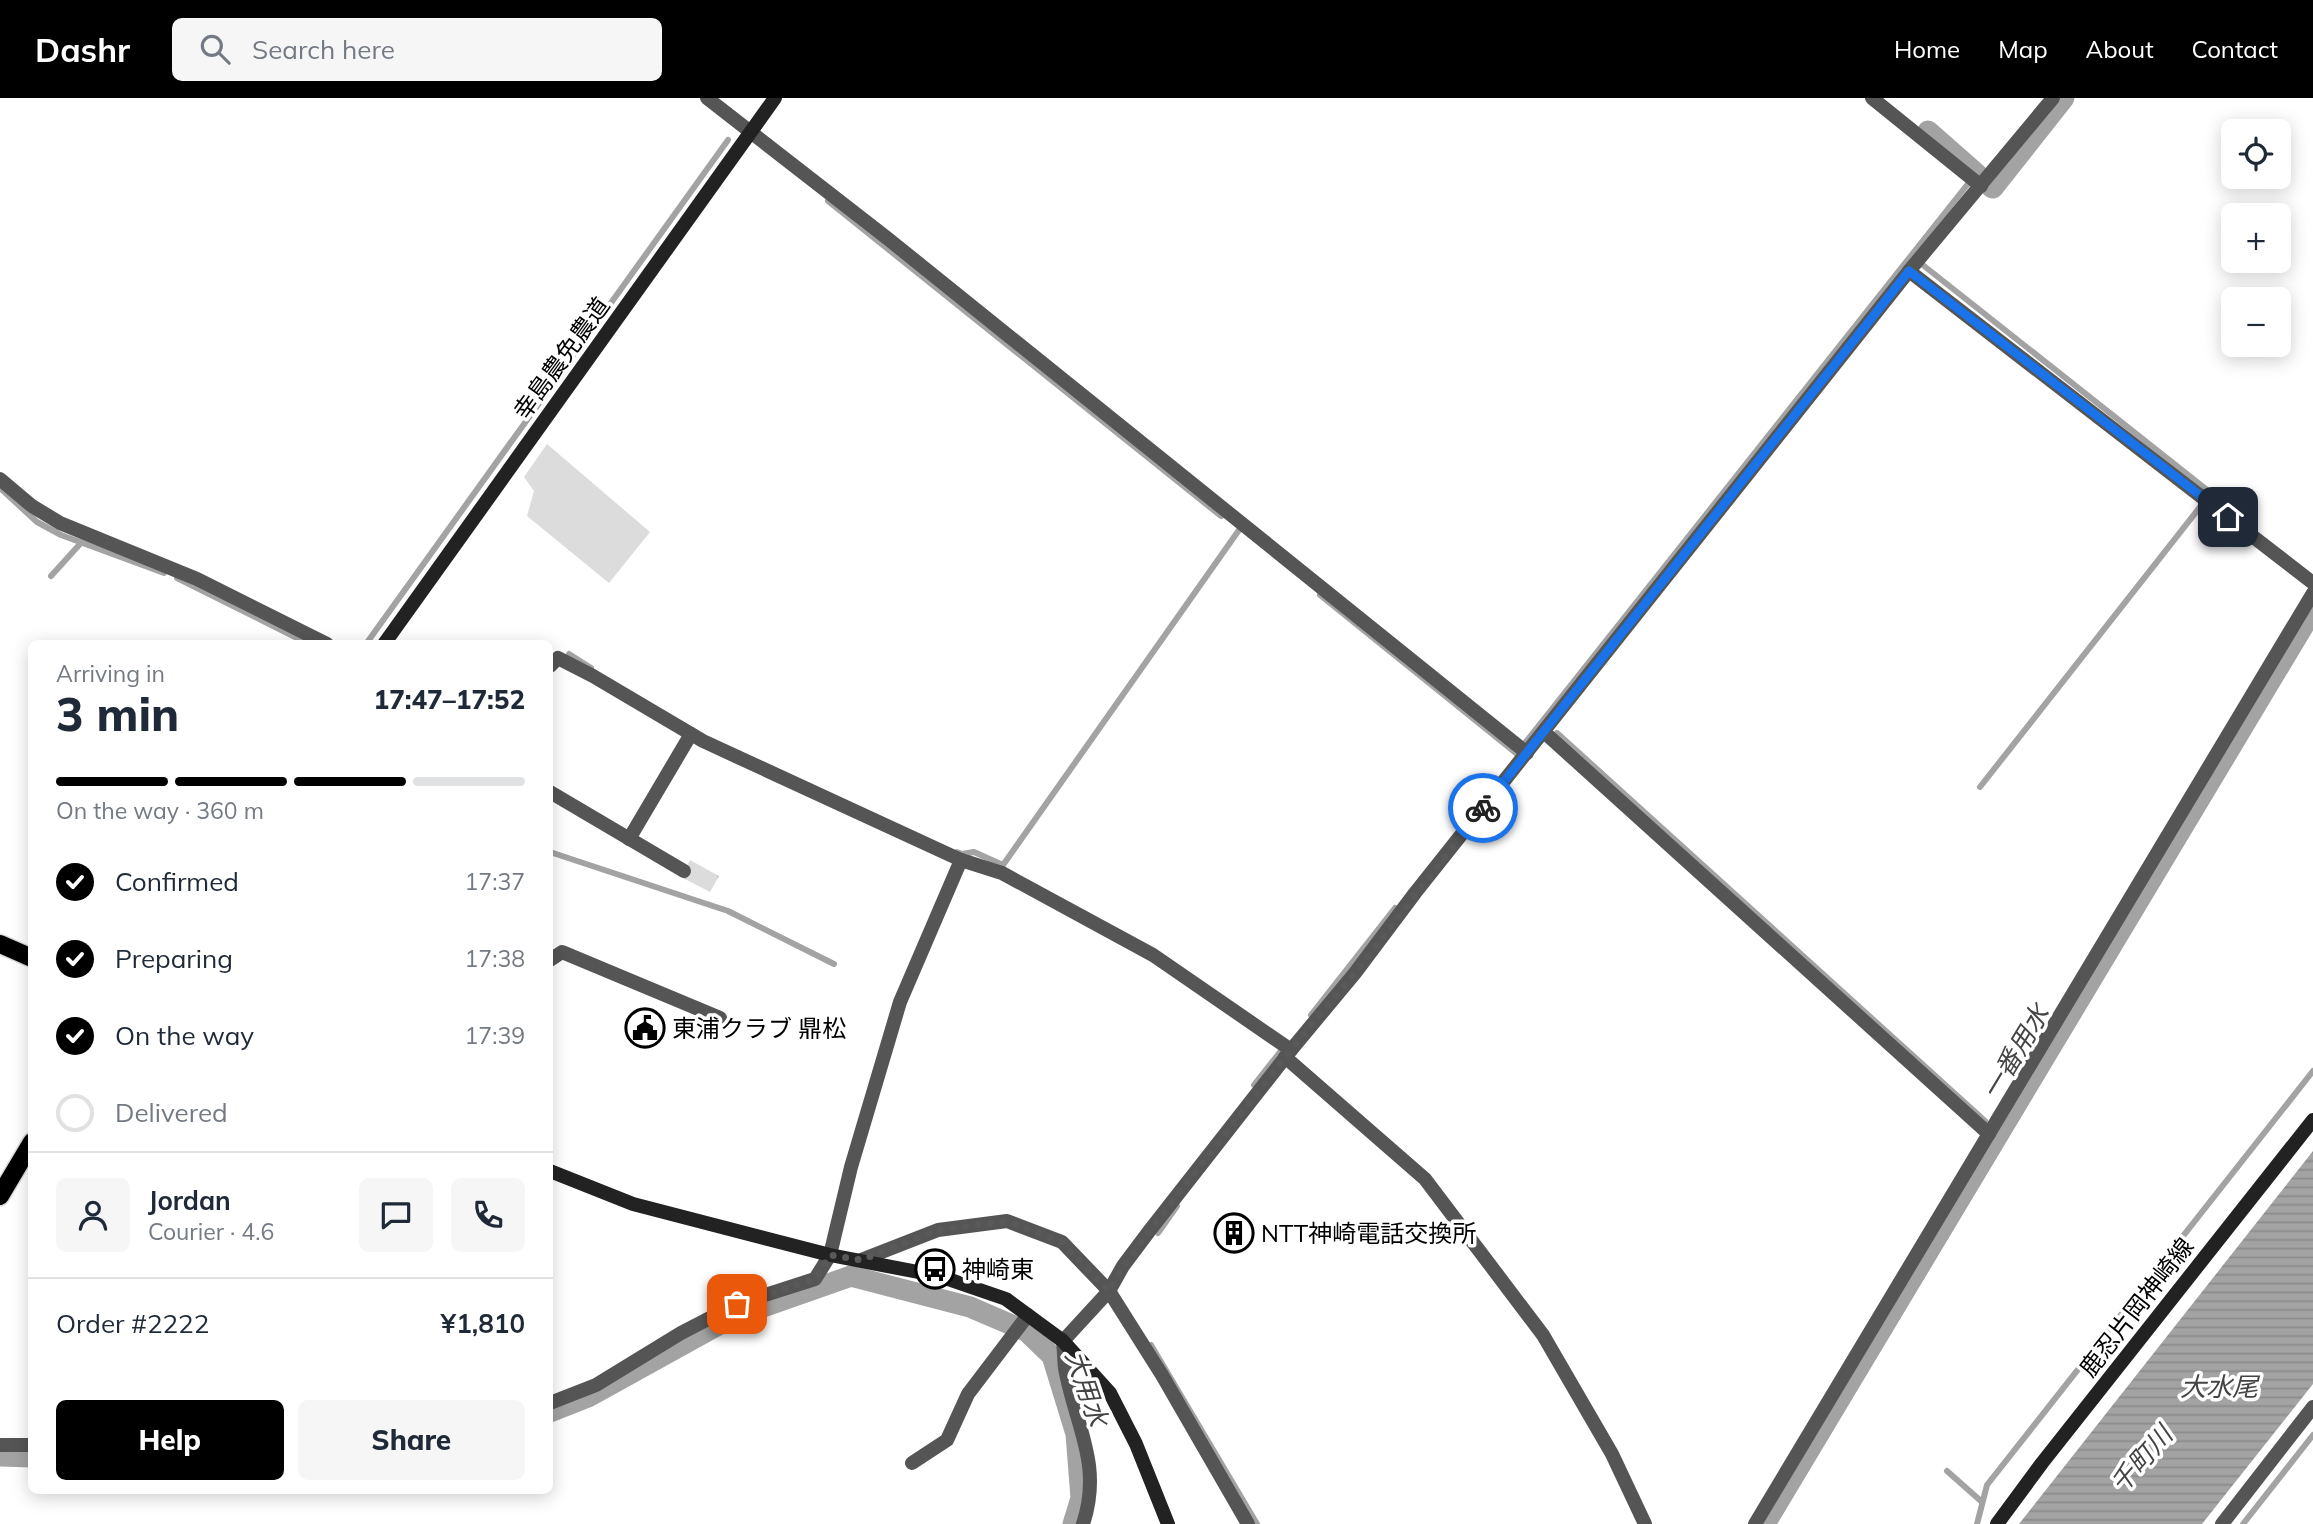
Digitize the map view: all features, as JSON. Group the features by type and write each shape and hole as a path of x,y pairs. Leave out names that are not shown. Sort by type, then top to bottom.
{"main road":[{"path":"0,944 28,956"},
{"path":"0,1196 28,1149"}],"street":[{"path":"708,98 930,272 1522,749"},
{"name":"幸島農免農道","path":"387,640 775,98"},
{"path":"1872,98 1975,181"},
{"path":"1083,1524 1091,1470 1065,1368 1063,1340 1109,1291 1123,1266 1287,1050 1355,973 1522,749 1544,732 1909,271 1975,181 2053,98"},
{"path":"1909,271 2313,583"},
{"path":"0,479 32,506 60,523 197,579 319,640"},
{"path":"1755,1524 2313,593"},
{"path":"553,663 558,659 569,664 691,734 961,860 1002,873 1153,955 1287,1050 1425,1179 1543,1335 1612,1454 1644,1524"},
{"path":"1544,732 1989,1134"},
{"path":"629,839 691,734"},
{"path":"553,794 684,871"},
{"path":"553,1402 596,1385 681,1333 737,1304 815,1279 830,1255 851,1167 900,1002 961,860"},
{"path":"553,958 562,952 720,1018"},
{"name":"鹿忍片岡神崎線","path":"1997,1524 2042,1463 2313,1120"},
{"path":"553,1172 633,1205 830,1255 939,1276 1006,1299 1021,1325 1063,1340 1110,1393 1136,1444 1168,1524"},
{"path":"861,1260 938,1230 1007,1221 1062,1242 1109,1291 1162,1375 1248,1524"},
{"path":"912,1463 947,1440 968,1394 1021,1325"},
{"path":"2222,1524 2313,1407"},
{"path":"0,1445 28,1445"}],"green space":[{"path":"547,444 650,532 609,583 527,516 534,491 524,477"},
{"path":"690,860 719,876 710,892 681,877"}],"water":[{"name":"大水尾","path":"2313,1151 2313,1384 2202,1524 2019,1524"}],"waterway":[{"path":"1991,187 1993,188 2064,98"},
{"path":"1928,131 1978,175"},
{"path":"369,640 728,140"},
{"path":"1521,748 1971,180"},
{"path":"828,201 1221,516"},
{"path":"1919,262 2211,493 1980,787"},
{"path":"0,488 37,522 61,535 164,573"},
{"path":"957,852 974,852 1003,865 1239,530"},
{"path":"51,576 80,544"},
{"path":"177,578 301,640"},
{"path":"1320,595 1517,754"},
{"name":"一番用水","path":"1765,1524 2313,610"},
{"path":"569,654 591,668"},
{"path":"1557,733 1985,1121"},
{"path":"553,853 728,911 834,964"},
{"path":"1311,1015 1395,908"},
{"path":"1254,1085 1284,1047"},
{"path":"1977,1524 1987,1485 2313,1071"},
{"path":"1158,1233 1177,1206"},
{"name":"大用水","path":"553,1411 588,1397 729,1319 851,1276 970,1307 1026,1331 1052,1356 1076,1434 1081,1498 1073,1524"},
{"path":"1151,1345 1257,1524"},
{"path":"2243,1524 2313,1435"},
{"name":"大用水","path":"0,1456 28,1457"},
{"path":"1947,1471 1982,1502"}],"way so far":[{"path":"737,1304 815,1279 830,1255 861,1260 938,1230 1007,1221 1062,1242 1109,1291 1123,1266 1150,1230 1483,808"}],"place":[{"name":"東浦クラブ 鼎松","path":"645,1028"},
{"name":"NTT神崎電話交換所","path":"1234,1233"},
{"name":"神崎東","path":"935,1269"}],"route":[{"path":"1483,808 1909,271 2228,517"}],"water label":[{"name":"千町川","path":"2141,1459"}]}
